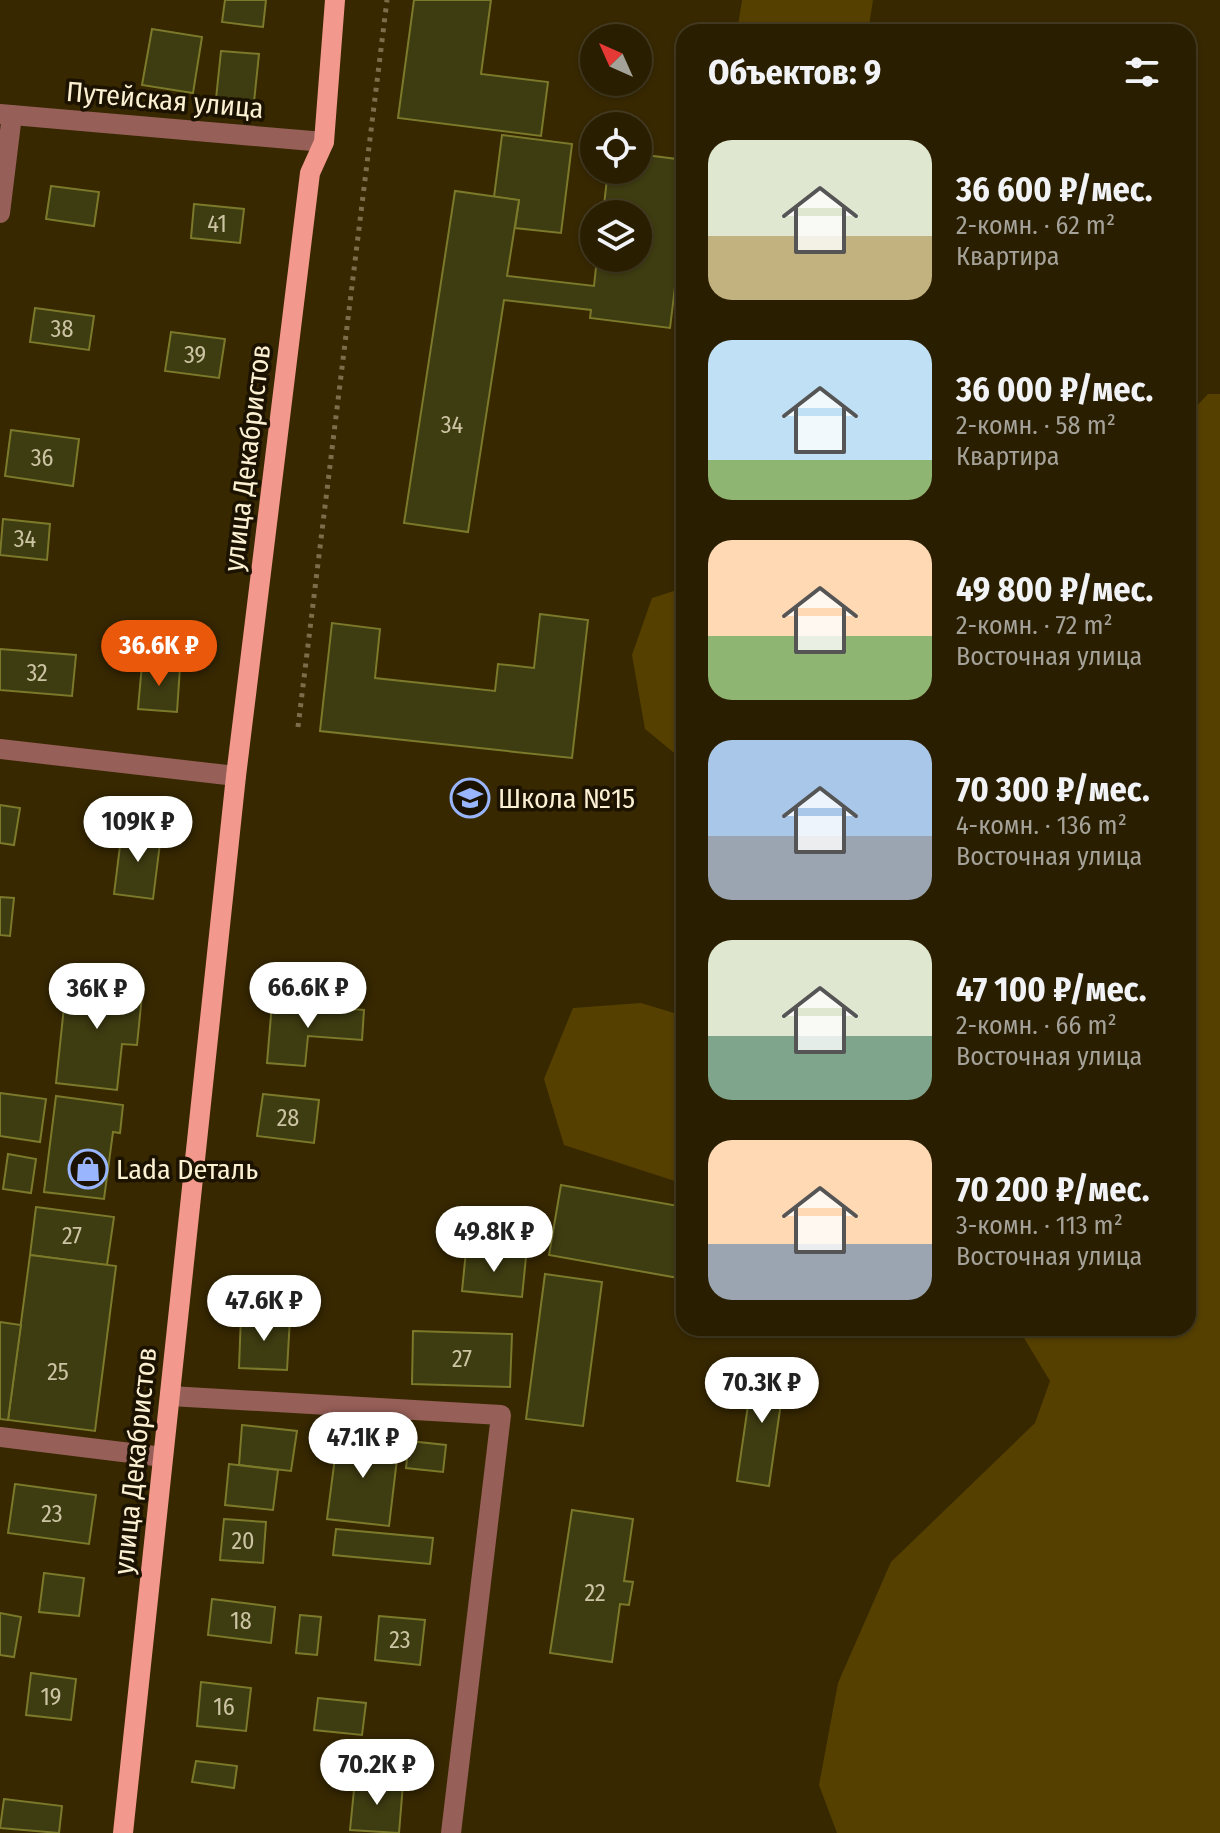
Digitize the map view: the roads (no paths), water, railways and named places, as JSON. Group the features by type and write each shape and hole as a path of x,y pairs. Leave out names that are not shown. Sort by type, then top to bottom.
{"main road":[{"name":"улица Декабристов","path":"123,1833 236,776 310,173 324,142 335,0"}],"street":[{"name":"Путейская улица","path":"6,114 324,142"},
{"path":"0,213 6,114"},
{"path":"0,749 236,776"},
{"path":"170,1396 501,1415 451,1833"},
{"path":"0,1437 163,1457"}],"place":[{"name":"Школа №15","path":"470,798"},
{"name":"Lada Dеталь","path":"88,1169"}]}
